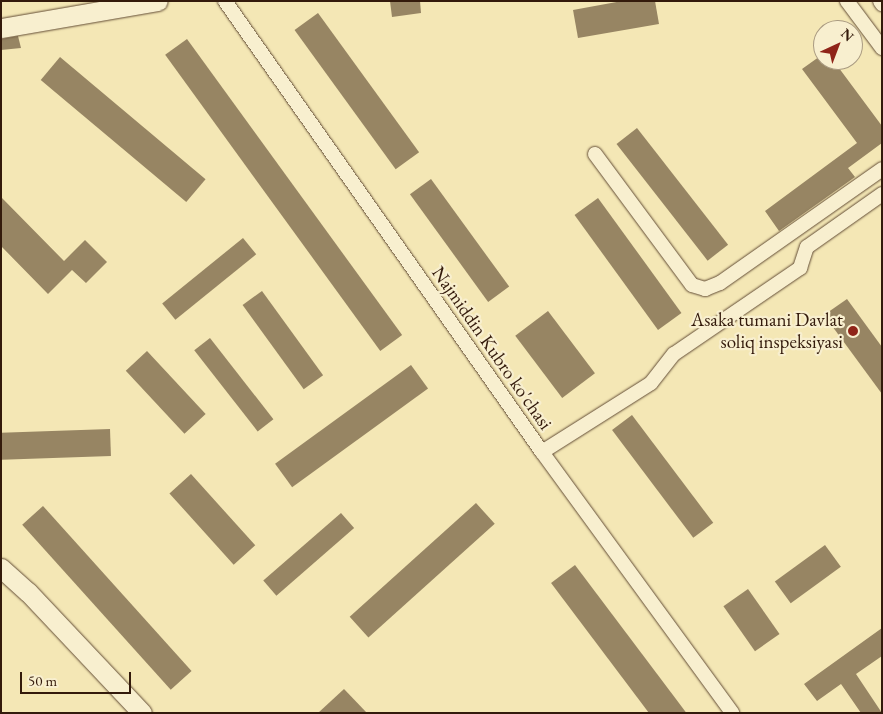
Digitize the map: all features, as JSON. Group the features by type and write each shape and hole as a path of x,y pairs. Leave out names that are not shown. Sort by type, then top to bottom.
{"street":[{"path":"1,28 158,1"},
{"name":"Najmiddin Kubro ko'chasi","path":"225,1 542,452 732,713"},
{"path":"847,1 882,48"},
{"path":"595,154 692,285 705,289 720,283 882,168"},
{"path":"542,452 651,383 674,354 800,268 807,247 882,194"},
{"path":"1,568 28,592 142,713"}],"building":[{"path":"390,1 420,1 421,13 392,17"},
{"path":"622,1 655,1 659,24 578,38 573,10"},
{"path":"318,13 419,152 396,169 295,30"},
{"path":"18,36 21,48 1,50 1,39"},
{"path":"187,39 402,335 380,351 165,55"},
{"path":"60,57 206,179 186,202 41,80"},
{"path":"813,61 813,70 840,70 882,126 882,143 848,168 855,177 779,231 765,211 857,143 802,69"},
{"path":"637,128 728,245 708,261 617,144"},
{"path":"431,179 509,287 488,302 410,194"},
{"path":"1,197 64,261 85,240 107,262 86,283 72,270 48,294 1,246"},
{"path":"598,198 681,313 658,330 575,215"},
{"path":"243,238 256,254 175,320 162,303"},
{"path":"262,291 323,375 304,389 243,305"},
{"name":"Asaka tumani Davlat soliq inspeksiyasi","path":"847,299 882,347 882,394 824,315"},
{"path":"548,311 595,373 562,398 515,336"},
{"path":"210,338 273,419 258,431 194,350"},
{"path":"147,351 206,414 184,434 126,371"},
{"path":"411,365 428,388 292,487 275,464"},
{"path":"632,415 713,523 693,538 612,430"},
{"path":"110,429 111,456 2,460 1,433"},
{"path":"191,474 255,545 234,565 169,493"},
{"path":"476,503 495,524 368,638 350,617"},
{"path":"43,506 192,671 171,690 22,525"},
{"path":"341,513 354,528 276,596 263,581"},
{"path":"825,545 841,567 791,603 775,581"},
{"path":"575,565 686,712 649,713 551,583"},
{"path":"748,589 780,634 755,651 723,606"},
{"path":"882,628 882,656 856,674 882,713 861,713 841,684 817,701 804,684"},
{"path":"344,689 367,713 318,713"}],"place":[{"name":"Asaka tumani Davlat soliq inspeksiyasi","path":"853,331"}]}
